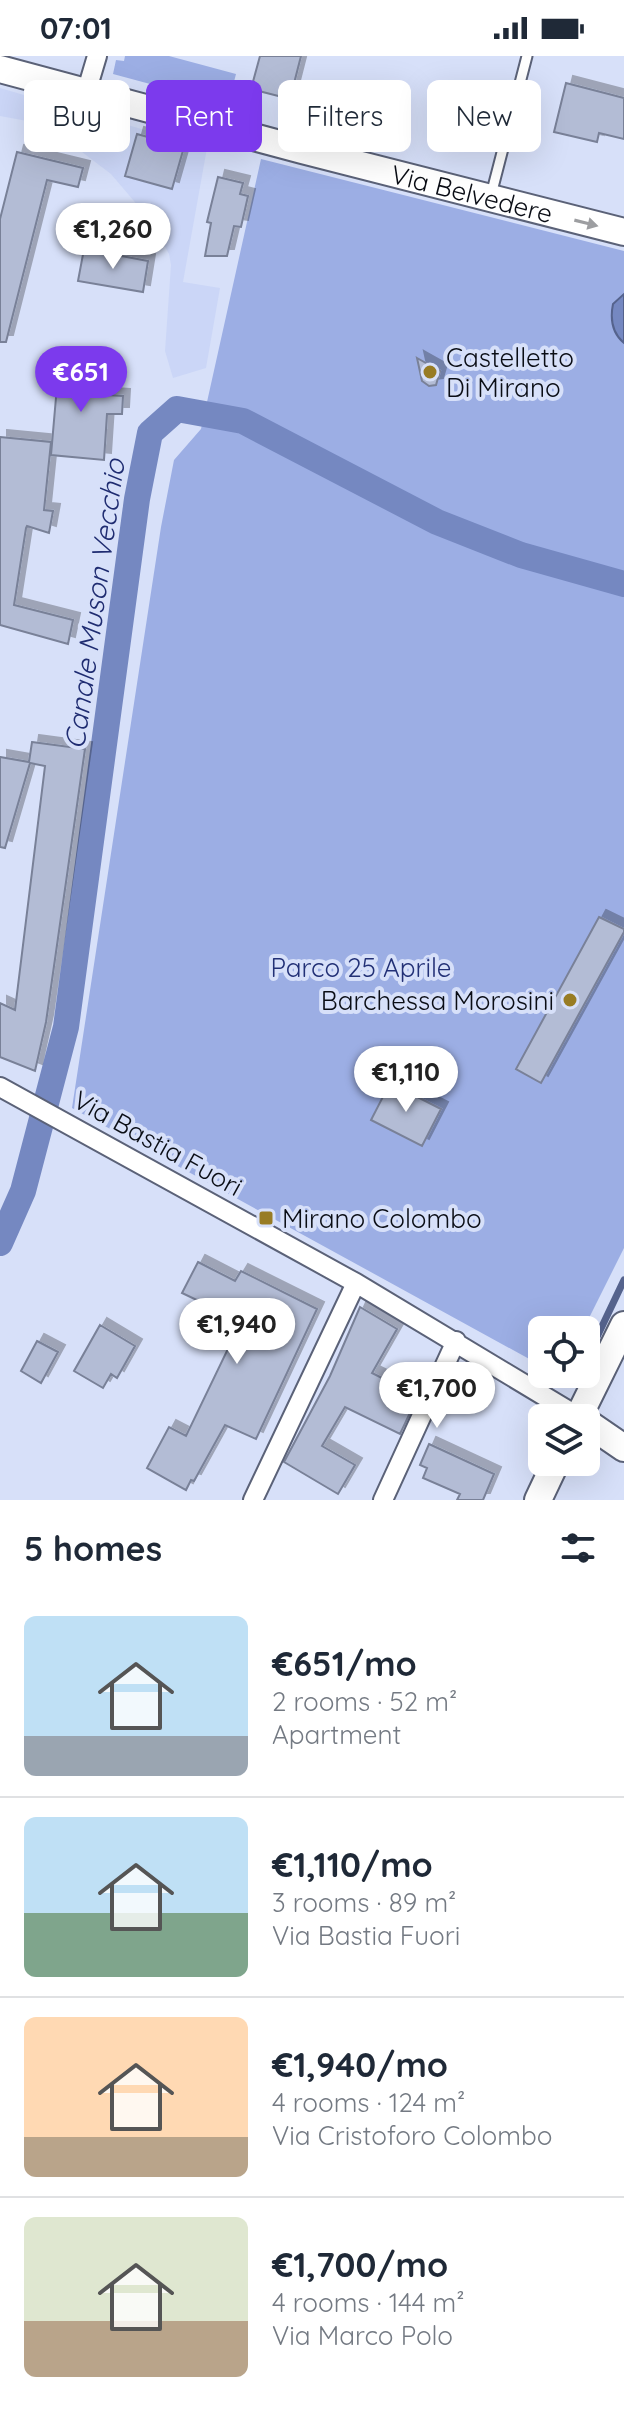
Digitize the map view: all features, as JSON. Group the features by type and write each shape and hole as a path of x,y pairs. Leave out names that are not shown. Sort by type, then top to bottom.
{"street":[{"path":"90,80 97,56"},
{"name":"Via Belvedere","path":"0,69 39,80"},
{"name":"Via Belvedere","path":"130,104 624,232"},
{"name":"Via Bastia Fuori","path":"0,1087 356,1283 557,1404"},
{"path":"253,1500 356,1283"},
{"path":"586,1404 624,1325"},
{"path":"383,1500 456,1341"},
{"path":"600,1432 624,1448"},
{"path":"538,1500 549,1476"}],"lane":[{"path":"490,198 527,56"}],"shaded area":[{"path":"0,88 24,95 24,120 0,116"},
{"path":"130,126 146,130 146,152 206,152 183,282 220,288 206,368 173,378 165,351 171,265 169,254 151,221 111,174 82,152 130,152"},
{"path":"624,294 624,343 614,330 612,315 613,304"}],"green space":[{"path":"125,56 169,56 236,74 234,80 146,80 146,83 113,74 116,60 124,61"},
{"name":"Parco 25 Aprile","path":"261,159 624,251 624,1248 590,1316 528,1316 528,1358 72,1108 161,527 174,460 201,429"}],"building":[{"path":"260,56 301,56 295,80 278,80 278,96 262,92 262,80 253,80"},
{"path":"566,83 624,98 624,139 599,133 597,142 554,132"},
{"path":"137,134 146,136 146,152 183,152 172,189 125,176"},
{"path":"17,152 83,168 78,187 47,180 6,342 0,342 0,219"},
{"path":"218,177 243,183 240,194 248,196 241,227 234,226 227,256 205,256 211,223 207,222"},
{"path":"84,249 148,261 143,292 78,281"},
{"name":"Castelletto Di Mirano","path":"417,358 440,371 436,385 429,386 422,381"},
{"path":"59,363 93,366 91,394 123,396 122,414 107,414 104,460 51,455"},
{"path":"0,437 51,442 44,510 53,511 49,533 26,528 14,605 73,620 68,644 0,625"},
{"path":"32,742 85,749 46,1022 35,1071 0,1057 0,1003 15,1010 45,766 30,763 5,848 0,847 0,757 29,762"},
{"name":"Barchessa Morosini","path":"599,917 624,929 624,932 541,1083 516,1069"},
{"path":"390,1083 441,1109 422,1146 371,1120"},
{"path":"198,1262 235,1281 241,1271 317,1309 256,1439 225,1425 186,1490 147,1468 169,1427 186,1436 239,1326 198,1307 201,1302 182,1293"},
{"path":"360,1307 397,1329 372,1373 418,1396 400,1434 345,1407 322,1446 355,1465 338,1494 284,1462 330,1376"},
{"path":"100,1325 135,1346 117,1378 111,1374 103,1388 74,1371"},
{"path":"37,1341 58,1352 41,1383 21,1371"},
{"path":"429,1444 494,1474 483,1500 457,1500 460,1494 423,1478 427,1468 420,1465"}],"waterway":[{"name":"Canale Muson Vecchio","path":"0,1243 23,1191 66,1027 137,499 150,433 177,409 243,421 437,522 521,555 624,584"},
{"path":"600,1331 624,1280"}],"place":[{"name":"Castelletto Di Mirano","path":"430,372"},
{"name":"Barchessa Morosini","path":"570,1000"},
{"name":"Mirano Colombo","path":"266,1218"}]}
